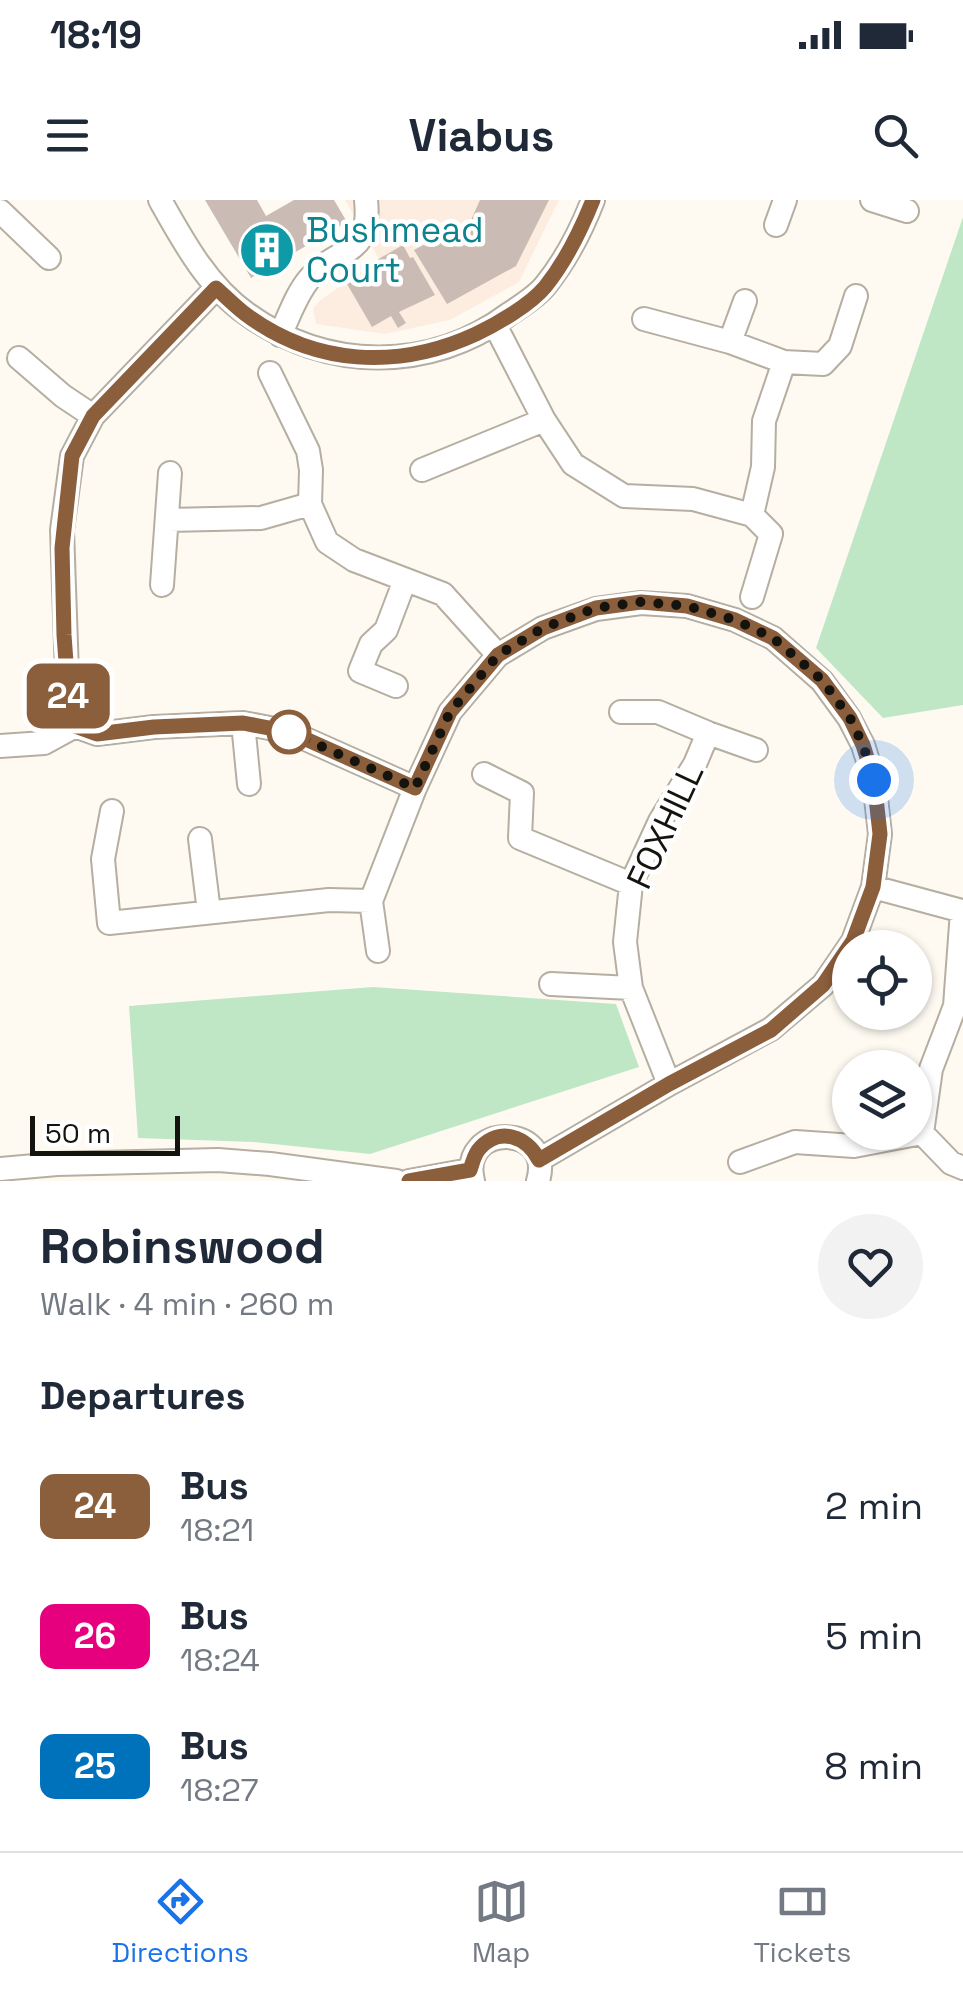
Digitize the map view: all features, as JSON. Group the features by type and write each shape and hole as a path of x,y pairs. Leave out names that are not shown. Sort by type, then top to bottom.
{"street":[{"path":"160,200 216,288 245,314 280,335 325,353 375,359 423,353 495,325 544,289 576,241 593,200"},
{"path":"280,335 310,277 353,249 362,238 368,214 366,200"},
{"path":"776,225 785,200"},
{"path":"872,200 907,211"},
{"path":"0,212 49,258"},
{"path":"75,726 68,702 62,530 72,456 93,416 216,288"},
{"path":"644,320 730,342 784,362 823,364 840,346 856,296"},
{"path":"730,342 744,301"},
{"path":"495,325 544,420 573,464 624,496 693,500 752,516 771,534 752,597"},
{"path":"20,358 62,396 93,416"},
{"path":"752,516 763,467 764,421 784,362"},
{"path":"270,373 308,451 310,504 327,542 354,560 444,594 498,655"},
{"path":"422,470 544,420"},
{"path":"162,585 170,473"},
{"path":"168,520 261,518 310,504"},
{"path":"396,686 360,671 371,644 386,630 405,580"},
{"path":"378,950 371,901 450,712 498,655 543,628 596,608 641,602 687,606 735,620 773,638 822,680 850,718 863,745 874,780 880,834 873,887 853,941 823,985 771,1030 669,1084 539,1171 533,1148 522,1140 502,1136 483,1144 476,1152 472,1176 408,1181"},
{"path":"621,712 658,712 708,732"},
{"path":"243,723 249,784"},
{"path":"0,746 44,743 75,726 97,734 243,723 290,732 415,788"},
{"name":"FOXHILL","path":"669,1084 632,988 624,942 631,884 708,732 756,750"},
{"path":"484,774 522,793 520,838 631,884"},
{"path":"112,811 103,859 109,923 329,900 371,901"},
{"path":"200,839 209,912"},
{"path":"873,887 963,908 955,1006 932,1065"},
{"path":"551,984 632,988"},
{"path":"740,1162 795,1142 832,1145"},
{"path":"932,1143 951,1163 963,1168"},
{"path":"0,1169 218,1160 396,1181"}],"shaded area":[{"path":"345,200 559,200 519,282 450,320 385,334 316,324 313,309 319,301 379,259"}],"green space":[{"path":"963,217 963,705 883,718 816,648"},
{"path":"373,987 616,1004 639,1067 370,1154 253,1142 138,1138 129,1006"}],"building":[{"name":"Bushmead Court","path":"205,200 257,200 266,216 294,200 334,200 347,222 251,278"},
{"path":"480,200 549,200 516,266 447,304 414,250 471,220"},
{"path":"403,245 435,295 399,312 406,323 398,328 391,316 372,327 347,284 378,267 375,261"}],"bus line":[{"name":"24","path":"409,1181 470,1170 483,1144 502,1136 522,1140 533,1148 539,1160 771,1030 823,985 853,941 873,887 880,834 874,780 863,745 850,718 822,680 773,638 735,620 687,606 641,602 596,608 543,628 498,655 450,712 415,788 290,732 243,723 87,732 75,726 70,716 64,635 62,530 72,456 93,416 216,288 245,314 280,335 325,353 375,359 423,353 495,325 544,289 576,241 593,200"}],"place":[{"name":"Bushmead Court","path":"267,250"}],"route":[{"path":"289,732 415,788 450,712 498,655 543,628 596,608 641,602 687,606 735,620 773,638 822,680 850,718 874,780"}]}
